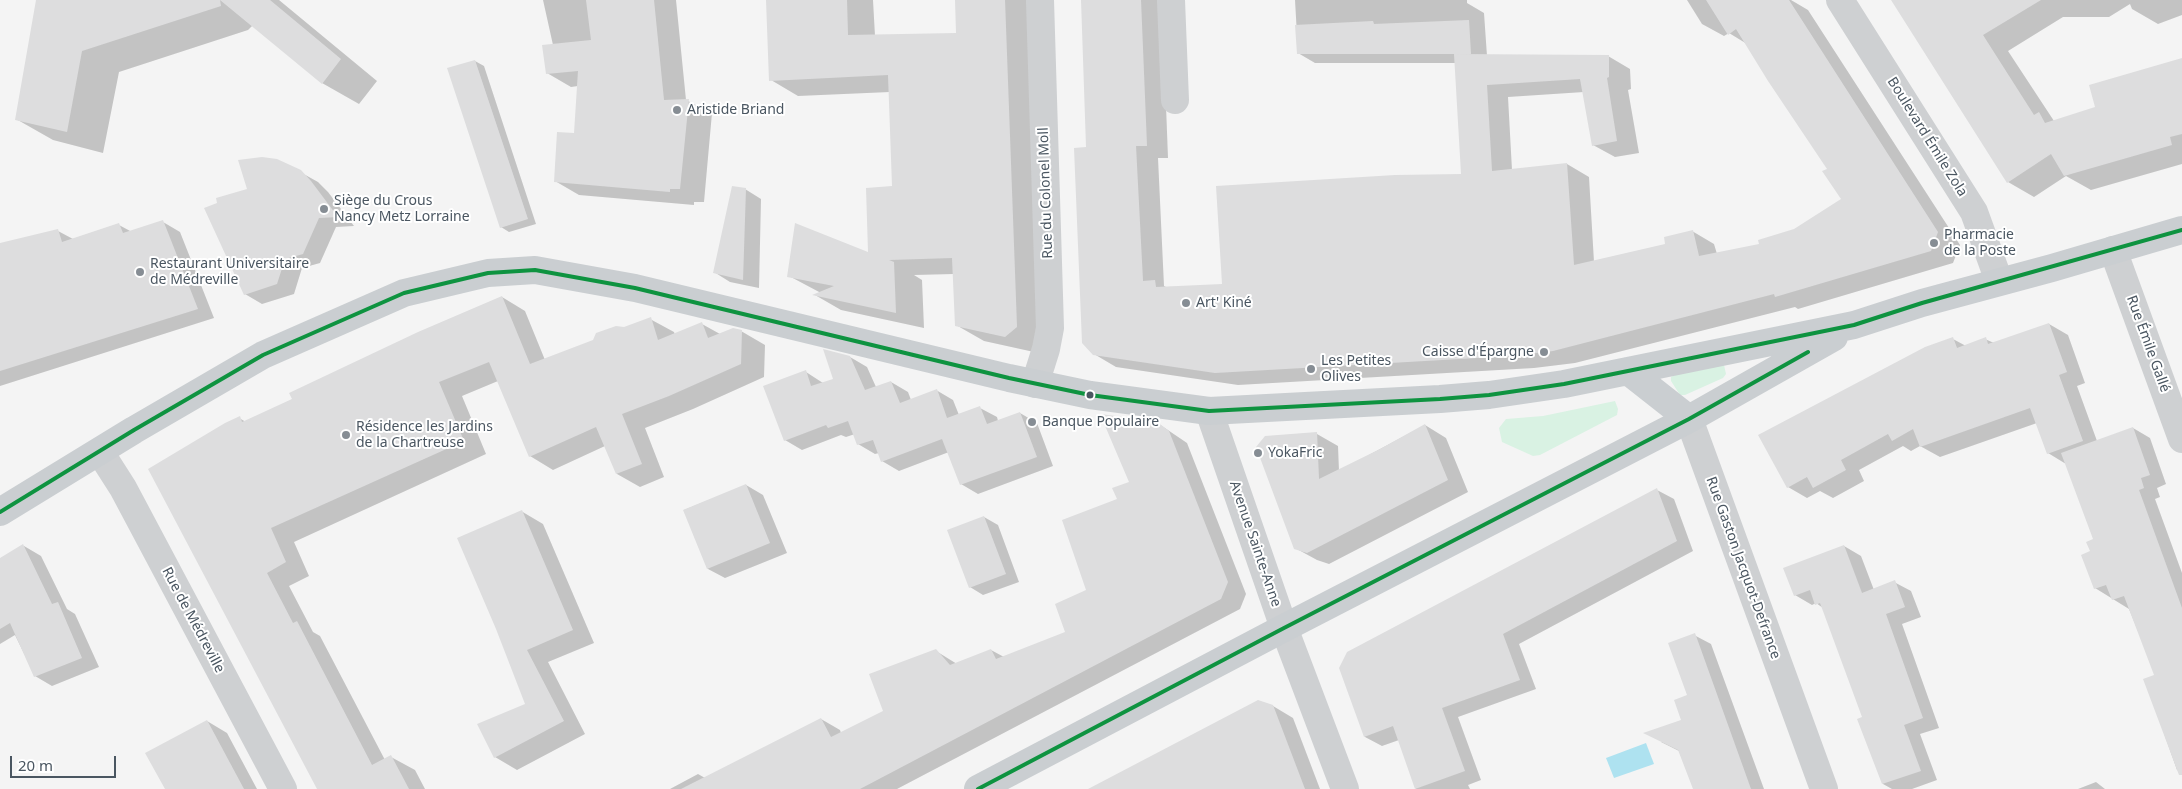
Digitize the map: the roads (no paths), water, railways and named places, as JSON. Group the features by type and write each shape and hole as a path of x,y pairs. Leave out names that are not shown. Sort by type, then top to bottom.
{"main road":[{"path":"0,512 263,355 404,293 462,278 516,270 534,270 635,288 1034,384 1100,396 1209,411 1489,395 1564,384 1854,325 1922,303 2182,230"},
{"path":"978,789 1284,628 1689,419 1854,325"},
{"path":"1628,371 1689,419"}],"street":[{"name":"Rue du Colonel Moll","path":"1034,384 1046,349 1050,328 1040,0"},
{"path":"1171,0 1174,100"},
{"name":"Boulevard Émile Zola","path":"1840,0 1974,212 1999,282"},
{"name":"Rue Émile Gallé","path":"2113,250 2182,439"},
{"name":"Avenue Sainte-Anne","path":"1209,411 1284,628 1345,789"},
{"name":"Rue Gaston Jacquot-Defrance","path":"1689,419 1824,789"},
{"name":"Rue de Médreville","path":"100,452 123,488 283,789"}],"water":[{"path":"1646,743 1654,764 1614,778 1606,758"}],"place":[{"name":"Aristide Briand","path":"677,110"},
{"name":"Siège du Crous Nancy Metz Lorraine","path":"324,209"},
{"name":"Pharmacie de la Poste","path":"1934,243"},
{"name":"Restaurant Universitaire de Médreville","path":"140,272"},
{"name":"Art' Kiné","path":"1186,303"},
{"name":"Caisse d'Épargne","path":"1544,352"},
{"name":"Les Petites Olives","path":"1311,369"},
{"name":"Banque Populaire","path":"1032,422"},
{"name":"Résidence les Jardins de la Chartreuse","path":"346,435"},
{"name":"YokaFric","path":"1258,453"}]}
